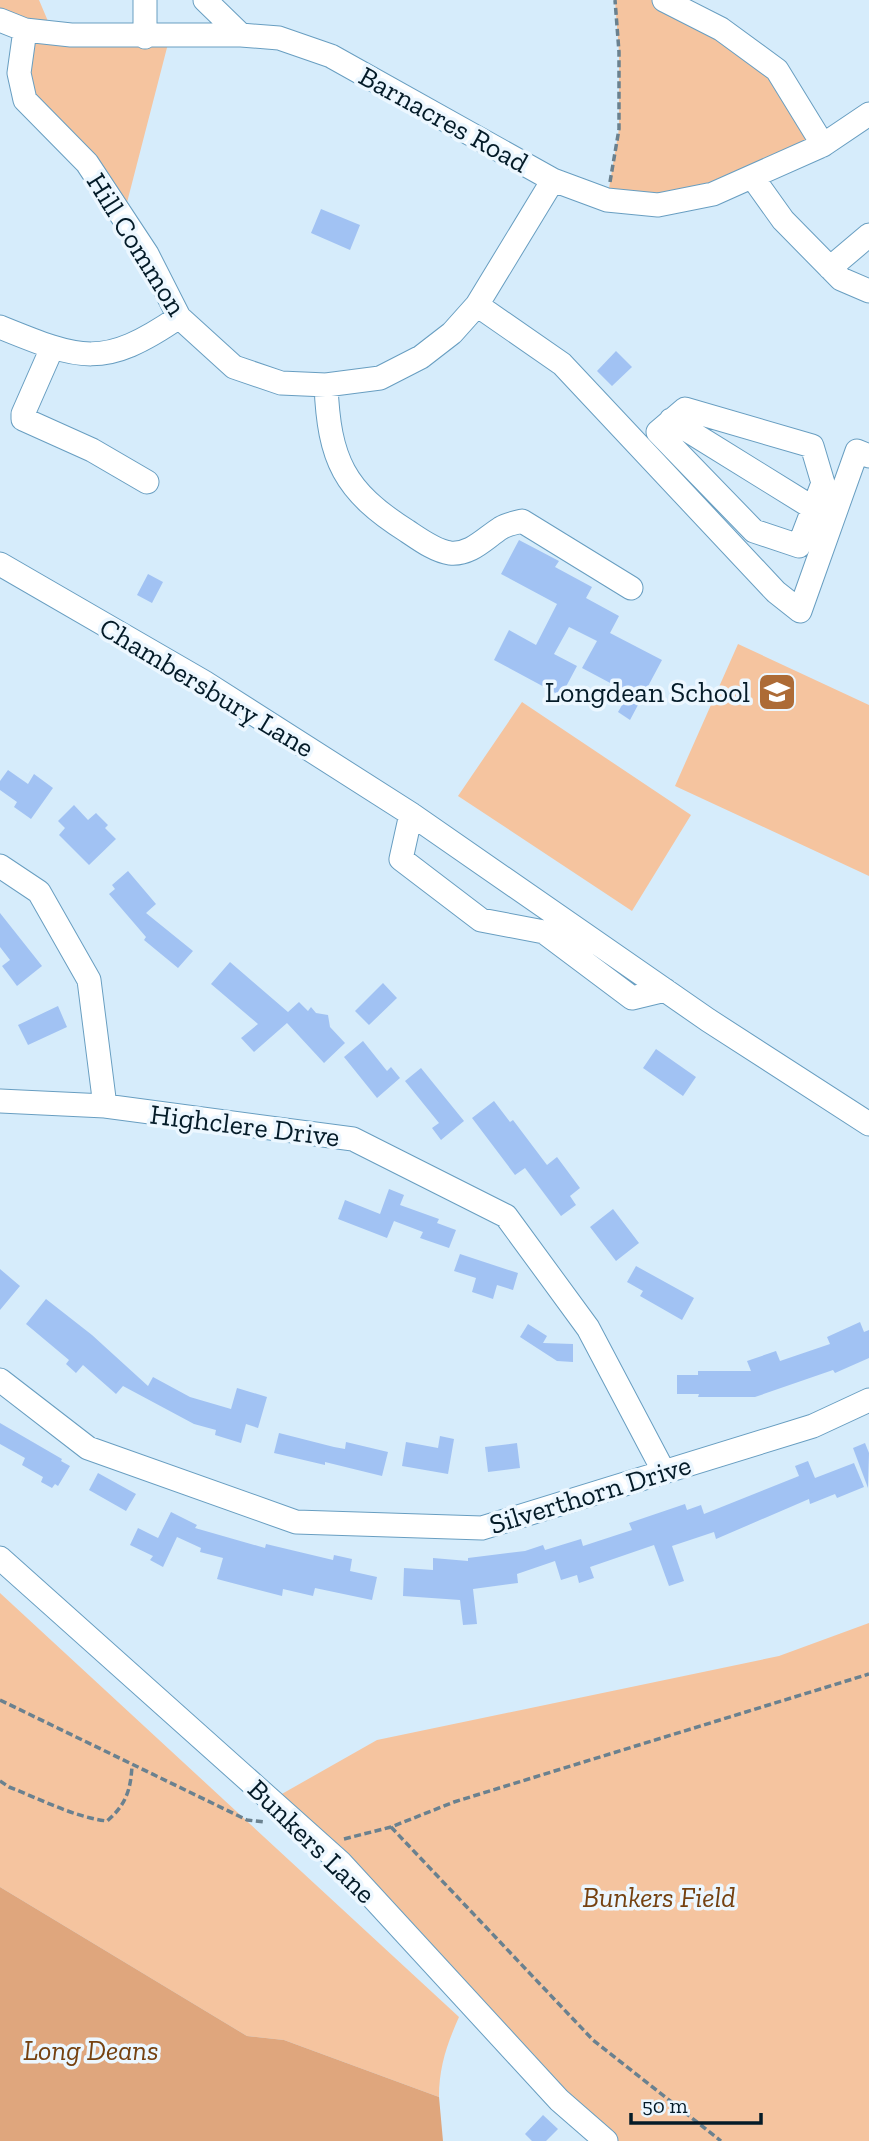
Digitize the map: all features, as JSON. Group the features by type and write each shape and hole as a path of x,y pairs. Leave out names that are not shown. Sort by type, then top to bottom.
{"street":[{"path":"145,0 145,37"},
{"path":"205,0 241,35"},
{"path":"664,0 721,29 777,70 823,145"},
{"name":"Barnacres Road","path":"0,20 25,30 71,35 241,35 279,38 331,56 553,180 607,200 658,205 713,194 823,145 869,114"},
{"name":"Hill Common","path":"25,30 19,73 26,100 87,163 147,254 179,317 234,367 281,383 326,386 380,378 421,357 452,333 477,304 553,180"},
{"path":"753,178 783,220 841,279 869,291"},
{"path":"830,268 869,235"},
{"path":"477,304 562,364 775,592 800,611 823,513 823,483 812,446 685,409 664,426 631,435"},
{"path":"0,327 52,348 80,355 106,354 149,338 179,317"},
{"path":"52,348 23,419 92,450 147,482"},
{"path":"326,386 334,453 357,492 383,516 426,543 449,553 468,551 504,526 522,521 631,588"},
{"path":"664,426 754,531 799,546 823,513 857,451 869,456"},
{"path":"664,426 823,513"},
{"name":"Chambersbury Lane","path":"0,564 204,682 411,814 665,990 869,1124"},
{"path":"411,814 401,859 481,920 544,932 632,998 665,990"},
{"path":"0,866 40,892 89,979 105,1106"},
{"name":"Highclere Drive","path":"0,1101 105,1106 353,1139 506,1216 588,1328 664,1472"},
{"name":"Silverthorn Drive","path":"0,1380 88,1448 296,1522 481,1528 813,1426 869,1400"},
{"name":"Bunkers Lane","path":"0,1558 340,1862 559,2101 606,2141"}],"path":[{"path":"607,200 619,129 619,52 615,0"},
{"path":"321,1845 391,1827 454,1801 869,1674"},
{"path":"0,1700 247,1820 270,1822 285,1813"},
{"path":"0,1781 72,1811 107,1821 120,1811 131,1786 132,1765"},
{"path":"391,1827 593,2040 721,2141"}],"green space":[{"path":"0,0 39,0 53,33 170,36 123,218 25,100 25,31 0,20"},
{"path":"615,0 664,0 777,70 823,145 713,194 607,200 619,129 619,52"},
{"path":"738,644 869,705 869,876 675,786"},
{"path":"522,702 691,815 632,911 458,796"},
{"path":"0,1593 459,2017 444,2056 439,2097 284,2040 247,2036 0,1887"},
{"name":"Bunkers Field","path":"869,1623 869,2141 611,2141 280,1795 377,1740 779,1656"},
{"name":"Long Deans","path":"0,1887 247,2036 284,2040 439,2097 443,2141 0,2141"}],"building":[{"path":"321,209 360,225 350,250 311,233"},
{"path":"616,351 632,367 612,386 597,371"},
{"path":"519,540 559,561 555,567 592,587 586,598 619,616 610,633 662,660 630,720 618,712 629,693 582,668 597,641 569,627 554,654 577,666 561,696 494,660 509,630 536,645 557,604 501,574"},
{"path":"148,574 163,582 152,603 137,595"},
{"path":"8,770 28,784 34,774 53,788 31,819 14,807 17,802 0,790 0,781"},
{"path":"74,805 88,820 96,813 108,825 105,828 116,839 89,865 59,835 65,828 58,821"},
{"path":"128,871 156,904 146,913 193,951 178,968 144,940 146,937 109,894 115,889 112,885"},
{"path":"0,913 42,966 17,986 2,966 10,960 0,947"},
{"path":"230,962 288,1012 299,1002 308,1011 311,1007 316,1013 328,1015 330,1027 345,1043 324,1063 287,1023 254,1052 241,1038 258,1024 211,984"},
{"path":"383,983 397,998 369,1025 355,1011"},
{"path":"58,1006 67,1027 28,1045 18,1025"},
{"path":"363,1041 387,1071 391,1067 400,1078 377,1098 344,1057"},
{"path":"656,1049 696,1077 683,1096 643,1068"},
{"path":"421,1068 464,1121 441,1140 432,1128 439,1123 405,1081"},
{"path":"494,1101 510,1122 513,1120 547,1165 557,1157 580,1188 570,1196 576,1205 561,1216 525,1168 515,1175 472,1118"},
{"path":"389,1189 404,1195 400,1205 439,1219 437,1223 456,1230 449,1248 420,1238 423,1232 394,1221 387,1238 338,1219 345,1200 380,1214"},
{"path":"613,1209 639,1243 616,1261 590,1227"},
{"path":"460,1254 518,1273 513,1290 497,1285 493,1299 472,1292 476,1278 454,1271"},
{"path":"636,1266 694,1298 682,1320 640,1296 643,1291 627,1282"},
{"path":"0,1269 20,1286 0,1310"},
{"path":"46,1299 92,1335 148,1386 153,1377 190,1397 231,1409 237,1388 267,1397 258,1428 246,1424 241,1443 215,1435 216,1430 194,1424 123,1386 116,1394 83,1365 76,1373 66,1364 69,1360 26,1324"},
{"path":"860,1322 864,1332 869,1330 869,1358 835,1373 833,1370 755,1397 698,1397 699,1394 677,1394 677,1375 698,1375 698,1371 751,1371 747,1361 776,1351 780,1361 830,1344 827,1337"},
{"path":"528,1324 547,1336 543,1343 573,1344 573,1362 557,1361 520,1337"},
{"path":"0,1423 70,1466 58,1486 55,1484 52,1488 41,1482 43,1477 22,1465 25,1458 0,1444"},
{"path":"279,1433 345,1449 346,1442 388,1452 382,1476 274,1453"},
{"path":"440,1436 454,1439 448,1474 402,1466 406,1442 438,1448"},
{"path":"517,1443 520,1468 488,1472 485,1447"},
{"path":"865,1443 869,1453 868,1488 853,1448"},
{"path":"808,1461 815,1478 854,1463 864,1487 837,1498 835,1494 810,1504 809,1499 716,1539 714,1532 672,1546 684,1581 669,1586 654,1545 590,1567 594,1578 579,1583 577,1575 561,1580 555,1561 517,1574 518,1583 473,1589 477,1624 463,1625 460,1600 403,1596 404,1568 433,1570 433,1558 468,1561 468,1558 525,1551 543,1545 545,1550 581,1539 583,1546 632,1530 629,1523 685,1504 687,1510 701,1505 704,1514 799,1476 795,1466"},
{"path":"98,1473 136,1494 126,1511 89,1490"},
{"path":"171,1512 197,1525 195,1528 265,1548 266,1544 333,1560 334,1555 352,1559 350,1571 377,1577 372,1600 315,1588 313,1596 283,1589 282,1596 217,1579 223,1558 200,1552 201,1548 177,1537 163,1567 150,1560 153,1556 130,1545 138,1528 158,1538"},
{"path":"543,2115 558,2129 546,2141 532,2141 525,2134"}],"place":[{"name":"Longdean School","path":"777,692"}]}
